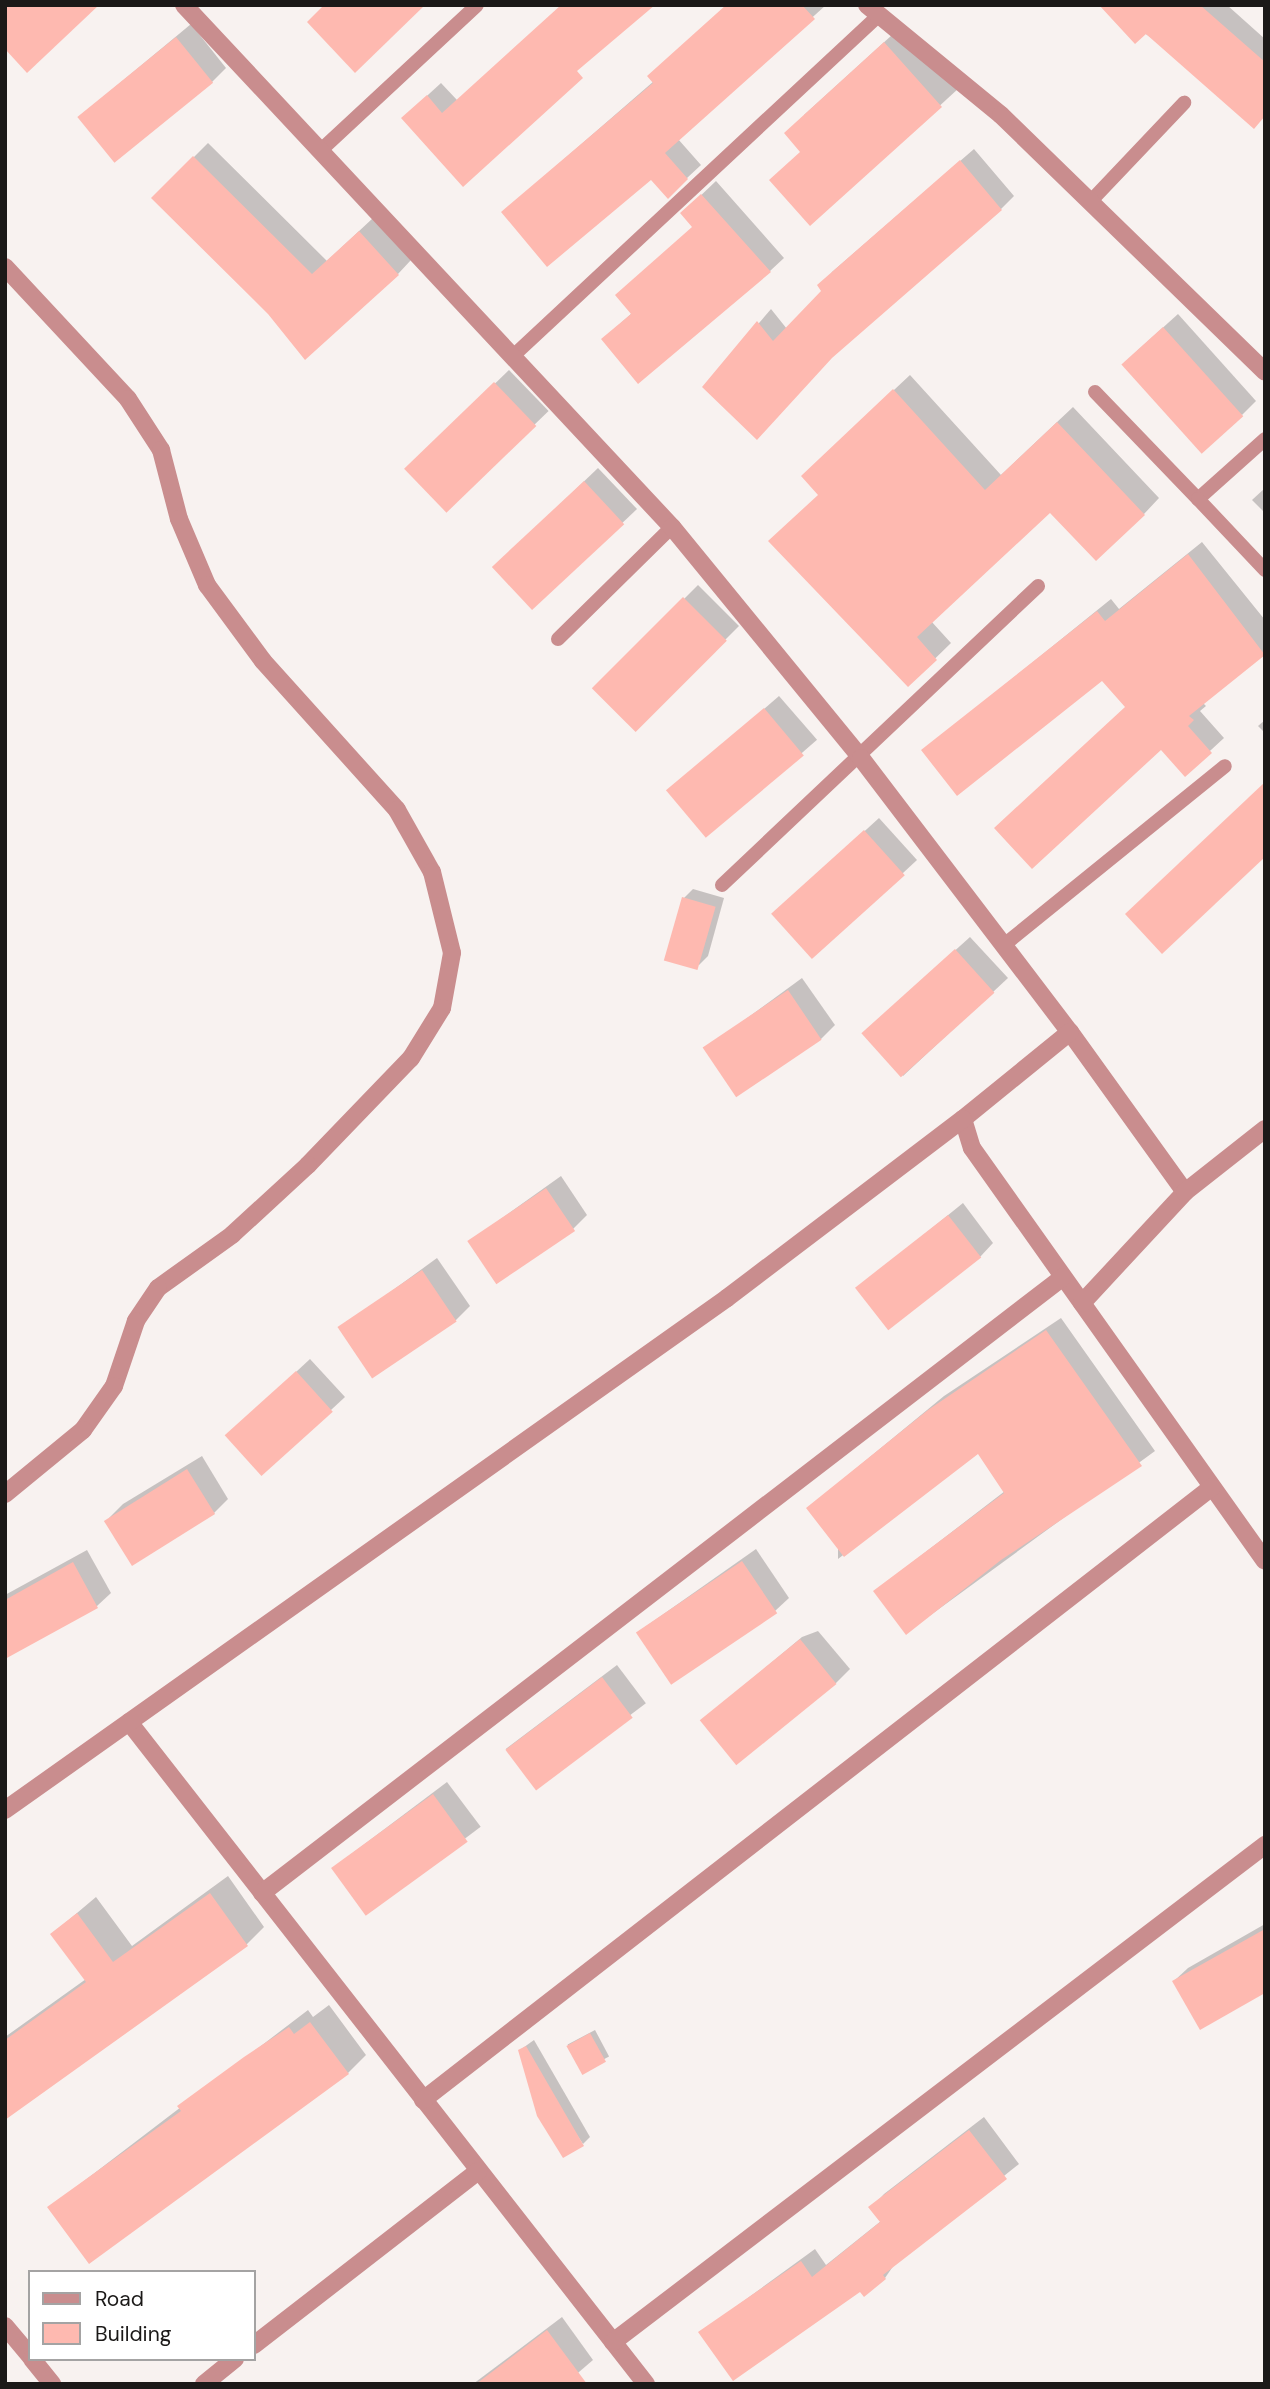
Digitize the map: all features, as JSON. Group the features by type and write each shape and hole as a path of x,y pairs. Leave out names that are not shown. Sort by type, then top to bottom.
{"street":[{"path":"184,5 672,527 861,758 1070,1032 1185,1192"},
{"path":"873,10 1001,115 1265,372"},
{"path":"5,267 128,399 161,450 179,520 206,585 263,661 397,810 432,872 452,953 442,1008 411,1058 308,1165 241,1227 158,1288 136,1321 114,1386 83,1430 5,1494"},
{"path":"5,1810 727,1298 963,1119 1070,1032"},
{"path":"963,1119 972,1148 1265,1561"},
{"path":"1082,1303 1185,1192 1265,1129"},
{"path":"262,1893 1063,1277"},
{"path":"423,2100 1212,1487"},
{"path":"129,1723 646,2384"},
{"path":"613,2343 1265,1845"},
{"path":"256,2343 478,2171"},
{"path":"5,2326 28,2354"},
{"path":"33,2361 52,2384"},
{"path":"204,2384 233,2361"}],"lane":[{"path":"320,150 477,5"},
{"path":"512,357 873,10"},
{"path":"1090,202 1184,103"},
{"path":"1095,392 1265,570"},
{"path":"1198,499 1265,439"},
{"path":"558,639 672,527"},
{"path":"722,885 861,758 1038,586"},
{"path":"1004,945 1226,766"}],"building":[{"path":"5,5 99,5 27,73 5,49"},
{"path":"324,5 425,5 355,73 307,22"},
{"path":"561,5 655,5 577,71 583,78 463,187 401,118 427,95 442,113"},
{"path":"726,5 802,5 815,19 665,153 688,179 668,199 651,180 547,267 501,212 653,83 647,76"},
{"path":"1099,5 1200,5 1265,62 1265,116 1254,129 1146,34 1135,44"},
{"path":"176,37 213,83 114,163 77,117"},
{"path":"884,42 942,107 810,226 769,180 800,152 784,133"},
{"path":"193,156 312,274 359,231 399,275 305,360 268,314 151,198"},
{"path":"960,160 1002,210 832,358 757,440 702,387 757,321 773,341 821,291 817,285"},
{"path":"701,194 771,272 638,384 601,339 631,314 615,295 692,227 680,213"},
{"path":"1163,327 1243,416 1202,454 1121,364"},
{"path":"494,382 536,426 446,513 404,469"},
{"path":"893,389 985,490 1057,422 1145,515 1096,561 1050,513 917,637 937,660 908,687 768,541 818,495 801,476"},
{"path":"584,481 624,524 532,610 492,567"},
{"path":"1188,554 1265,655 1189,716 1194,720 1188,726 1212,753 1185,777 1161,750 1032,869 994,828 1125,707 1102,681 957,796 921,750 1097,611 1105,621"},
{"path":"683,597 727,641 636,732 592,688"},
{"path":"764,708 804,755 706,838 666,790"},
{"path":"1265,782 1265,857 1162,954 1125,914"},
{"path":"864,830 905,875 812,959 771,914"},
{"path":"682,897 716,907 697,970 664,960"},
{"path":"955,949 994,993 901,1077 861,1033"},
{"path":"788,990 822,1040 736,1097 703,1048"},
{"path":"546,1188 575,1231 496,1284 467,1241"},
{"path":"948,1215 981,1258 888,1330 855,1288"},
{"path":"422,1270 457,1321 372,1378 337,1327"},
{"path":"1046,1330 1142,1466 1001,1560 906,1635 873,1591 1004,1493 978,1454 844,1557 806,1508 928,1410"},
{"path":"296,1371 333,1412 261,1476 225,1435"},
{"path":"187,1469 215,1514 132,1566 104,1521"},
{"path":"742,1561 777,1613 671,1685 636,1633"},
{"path":"73,1562 98,1608 5,1659 5,1600"},
{"path":"800,1639 837,1684 736,1765 700,1720"},
{"path":"602,1677 633,1718 536,1791 505,1750"},
{"path":"433,1794 468,1842 366,1916 331,1868"},
{"path":"210,1893 248,1946 5,2120 5,2040 86,1982 50,1934 77,1913 113,1962"},
{"path":"1265,1929 1265,1993 1200,2030 1172,1981"},
{"path":"310,2022 349,2074 89,2264 47,2207 181,2111 177,2106 244,2057 289,2027 294,2034"},
{"path":"590,2033 606,2062 582,2075 566,2046"},
{"path":"526,2046 584,2146 563,2158 537,2116 518,2050"},
{"path":"969,2130 1007,2179 883,2275 886,2279 864,2297 860,2292 733,2381 698,2332 801,2261 812,2277 880,2222 868,2207"},
{"path":"547,2330 587,2384 476,2384"}]}
